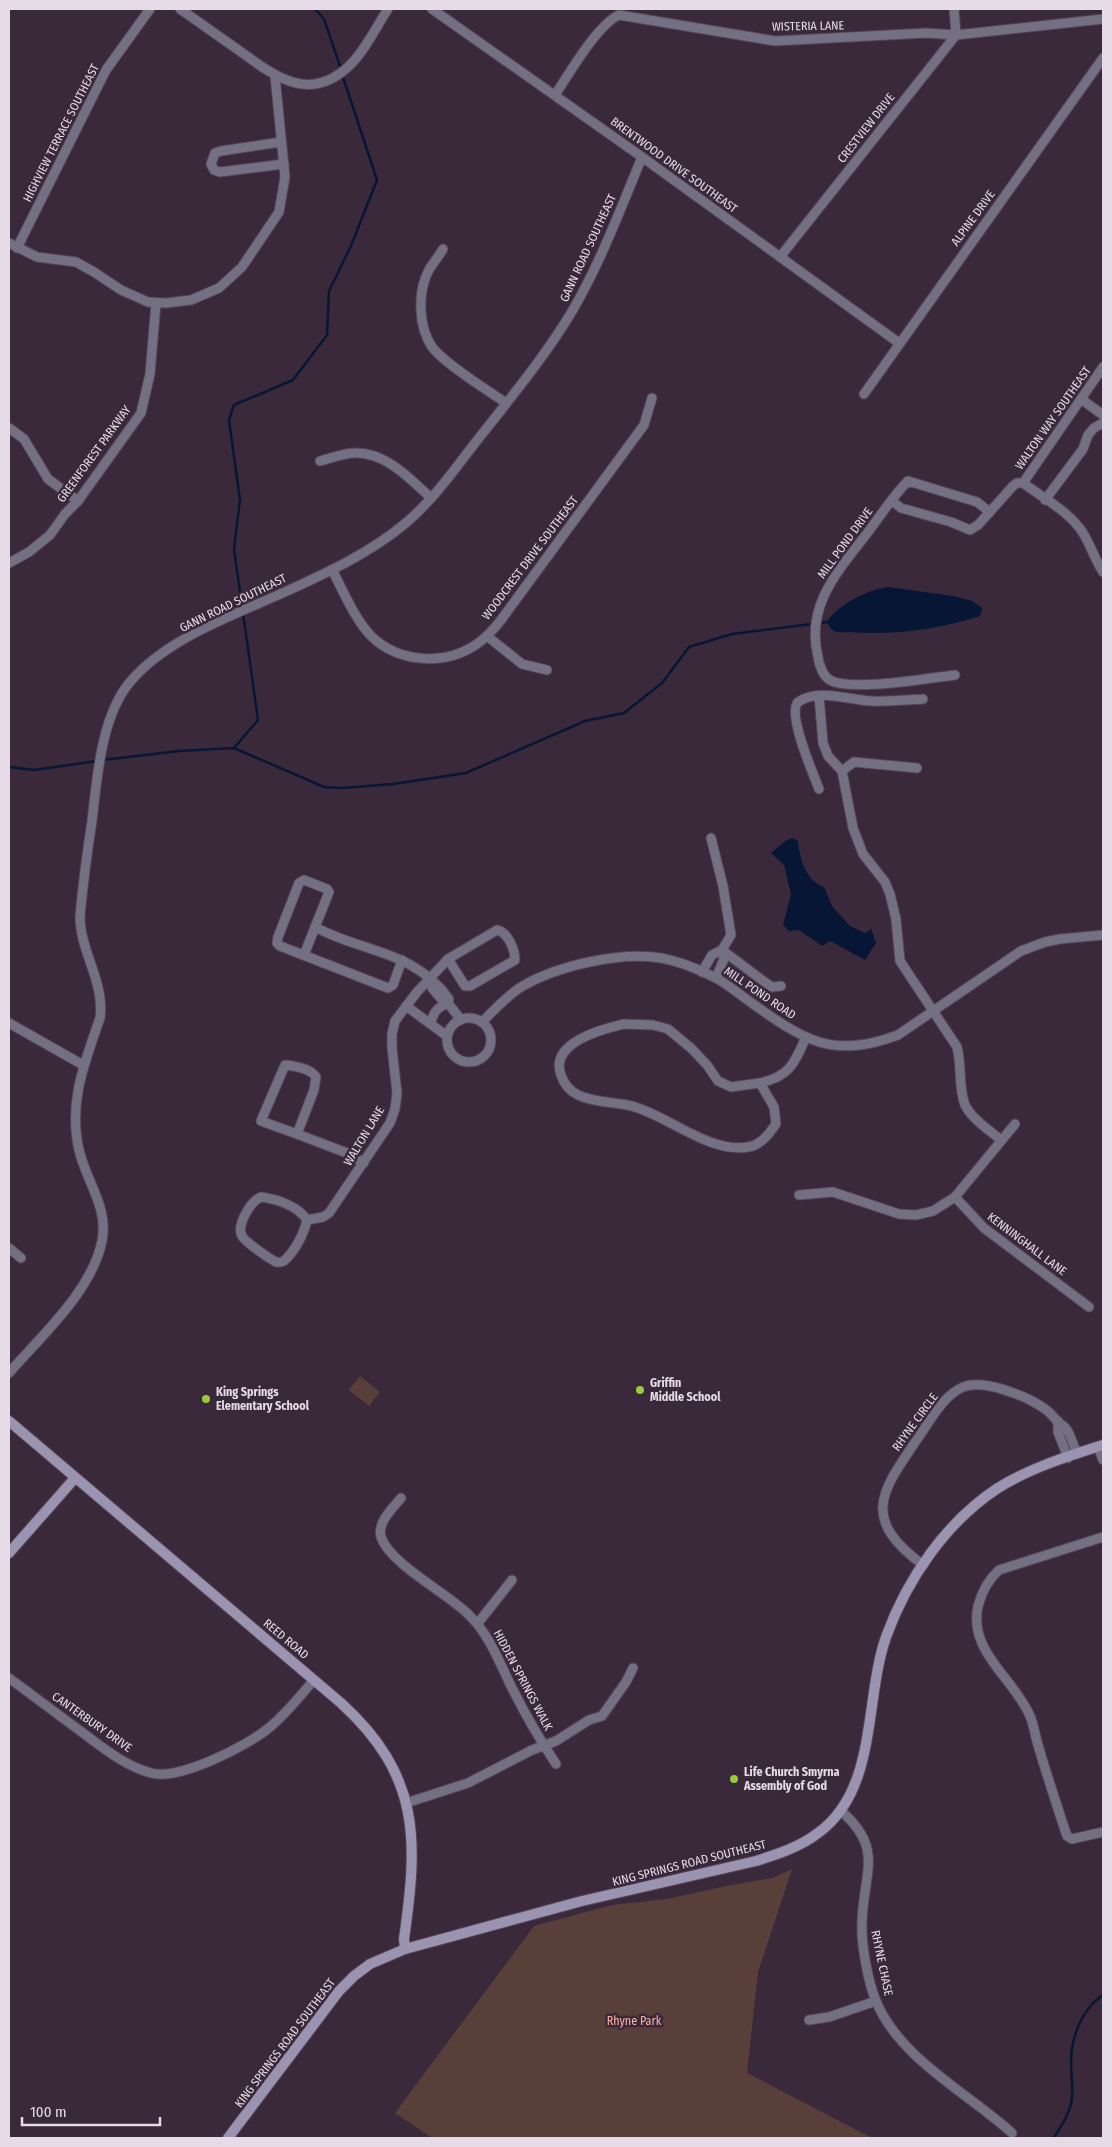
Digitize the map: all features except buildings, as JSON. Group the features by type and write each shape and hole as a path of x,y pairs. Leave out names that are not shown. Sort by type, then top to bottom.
{"street":[{"name":"HIGHVIEW TERRACE SOUTHEAST","path":"17,248 97,86 126,40 150,9"},
{"path":"180,9 275,76 296,84 306,85 316,84 339,74 356,59 388,9"},
{"name":"BRENTWOOD DRIVE SOUTHEAST","path":"432,9 642,157 899,343"},
{"path":"954,9 956,34"},
{"name":"WISTERIA LANE","path":"555,95 599,31 612,18 619,16 775,41 956,34 1103,19"},
{"name":"CRESTVIEW DRIVE","path":"780,257 956,34"},
{"name":"ALPINE DRIVE","path":"864,394 1103,58"},
{"path":"9,243 37,256 76,262 121,290 148,302 180,302 203,296 219,288 242,268 279,212 285,177 275,76"},
{"path":"281,142 221,151 215,153 211,164 214,170 220,172 284,164"},
{"name":"GANN ROAD SOUTHEAST","path":"9,1373 74,1298 92,1266 102,1241 102,1215 83,1165 76,1138 77,1096 83,1065 100,1018 102,1007 98,984 86,953 80,928 83,884 102,749 124,689 140,672 181,642 239,612 332,570 387,537 408,521 431,498 506,403 574,308 606,244 642,157"},
{"path":"443,249 429,270 424,289 422,318 427,337 439,354 506,403"},
{"name":"GREENFOREST PARKWAY","path":"9,563 29,552 50,535 65,514 78,501 141,413 150,374 156,303"},
{"name":"WALTON WAY SOUTHEAST","path":"1023,483 1103,367"},
{"name":"WOODCREST DRIVE SOUTHEAST","path":"332,570 362,625 379,642 397,652 416,658 438,658 466,650 487,636 502,620 644,425 652,398"},
{"path":"1082,399 1103,414"},
{"path":"1045,500 1083,449 1088,435 1094,428 1103,423"},
{"path":"9,428 24,439 48,480 78,501"},
{"path":"320,461 353,453 378,456 398,469 431,498"},
{"name":"MILL POND DRIVE","path":"955,675 894,683 856,684 829,680 820,667 815,646 816,623 826,590 908,480 977,502 989,513"},
{"name":"WALTON WAY SOUTHEAST","path":"892,500 901,508 951,522 967,530 974,528 1013,486 1023,483 1070,519 1083,533 1103,572"},
{"path":"487,636 522,664 547,670"},
{"path":"819,696 823,743 828,756 842,771 853,828 863,854 885,882 890,894 900,961 957,1047 960,1058 962,1093 967,1108 1001,1140"},
{"path":"819,789 805,754 794,711 795,705 800,700 819,696 872,701 923,699"},
{"path":"842,771 854,762 917,768"},
{"path":"702,972 712,955 722,950 731,935 723,886 711,838"},
{"path":"304,956 329,892 327,889 311,882 301,881 277,943 280,946 304,956 388,988 393,985 402,960"},
{"path":"315,927 402,960 431,979 432,988 444,1002 448,1003 461,1020"},
{"name":"WALTON LANE","path":"307,1220 323,1217 329,1213 390,1123 395,1109 397,1084 392,1034 394,1021 448,959 497,930 506,935 515,958 513,963 470,986 463,983 448,959"},
{"name":"MILL POND ROAD","path":"482,1022 520,988 538,978 610,959 662,958 716,978 780,1024 815,1042 849,1048 879,1042 898,1035 1021,951 1053,940 1103,935"},
{"path":"716,978 724,960 722,950"},
{"path":"722,950 772,987 780,986"},
{"path":"432,1023 435,1011 440,1006 448,1003"},
{"path":"406,1006 432,1023 447,1036"},
{"path":"474,1018 482,1022 490,1036 490,1045 486,1054 479,1060 464,1061 453,1054 448,1046 447,1036 452,1026 461,1020 474,1018"},
{"path":"9,1024 83,1065"},
{"path":"760,1083 774,1107 776,1124 765,1139 749,1148 731,1147 706,1140 630,1105 580,1096 564,1082 560,1065 565,1052 571,1045 598,1030 624,1024 653,1025 668,1029 692,1049 718,1081 730,1088 778,1079 795,1062 806,1037"},
{"path":"297,1134 314,1090 316,1077 312,1072 285,1065 261,1121 347,1153 364,1163"},
{"path":"799,1195 833,1192 907,1216 933,1211 955,1196 1015,1124"},
{"name":"KENNINGHALL LANE","path":"955,1196 984,1228 1089,1306"},
{"path":"261,1197 292,1207 302,1213 307,1220 302,1235 290,1255 280,1262 276,1262 247,1242 240,1232 248,1210 257,1198 261,1197"},
{"path":"9,1248 21,1258"},
{"name":"RHYNE CIRCLE","path":"923,1565 898,1544 888,1531 883,1516 883,1498 893,1475 943,1403 961,1388 972,1385 986,1385 1039,1405 1066,1428 1072,1456"},
{"name":"REED ROAD","path":"9,1421 356,1716 378,1742 395,1773 406,1803 413,1856 404,1940 405,1949"},
{"path":"1101,1446 1103,1460"},
{"name":"KING SPRINGS ROAD SOUTHEAST","path":"228,2138 346,1984 370,1964 405,1949 582,1901 756,1861 783,1852 810,1839 826,1827 841,1811 852,1793 862,1764 877,1676 886,1639 904,1596 923,1565 956,1525 985,1498 1018,1477 1101,1446"},
{"path":"9,1552 75,1478"},
{"name":"HIDDEN SPRINGS WALK","path":"401,1498 383,1522 381,1536 386,1546 407,1567 446,1595 478,1624 492,1643 512,1688 556,1764"},
{"path":"1103,1537 999,1570 989,1579 983,1589 977,1618 981,1644 1016,1692 1030,1716 1067,1836 1072,1839 1103,1832"},
{"path":"478,1624 512,1580"},
{"path":"406,1803 468,1783 556,1741 589,1720 602,1716 622,1688 633,1668"},
{"name":"CANTERBURY DRIVE","path":"9,1678 105,1749 134,1767 154,1774 170,1773 204,1764 256,1737 276,1722 314,1680"},
{"name":"RHYNE CHASE","path":"841,1811 863,1836 869,1856 864,1894 862,1940 876,2001 896,2036 914,2054 1012,2133"},
{"path":"809,2020 829,2017 876,2001"}],"green space":[{"path":"360,1376 380,1392 369,1406 349,1390"},
{"name":"Rhyne Park","path":"792,1869 758,1972 747,2073 872,2138 432,2138 395,2113 534,1926 612,1905 667,1899 773,1878"}],"water":[{"path":"888,587 953,596 972,601 982,608 980,616 949,625 898,632 840,632 834,631 829,626 827,622 846,604 863,594"},
{"path":"793,838 798,841 802,862 808,875 824,887 832,906 850,926 865,933 871,929 876,943 865,960 830,941 822,946 799,930 789,931 783,925 791,894 784,865 771,853 785,841"}],"waterway":[{"path":"315,9 324,19 341,69"},
{"path":"234,748 258,720 234,549 240,500 229,420 234,405 293,380 327,335 329,291 351,246 377,180 342,74"},
{"path":"103,760 179,751 234,748 324,787 343,788 393,784 466,773 585,721 624,713 662,683 689,647 732,634 827,622"},
{"path":"9,767 34,770 97,761"},
{"path":"1054,2138 1070,2109 1072,2099 1071,2062 1073,2043 1079,2024 1089,2008 1103,1995"}],"place":[{"name":"Griffin Middle School","path":"640,1390"},
{"name":"King Springs Elementary School","path":"206,1399"},
{"name":"Life Church Smyrna Assembly of God","path":"734,1779"}]}
